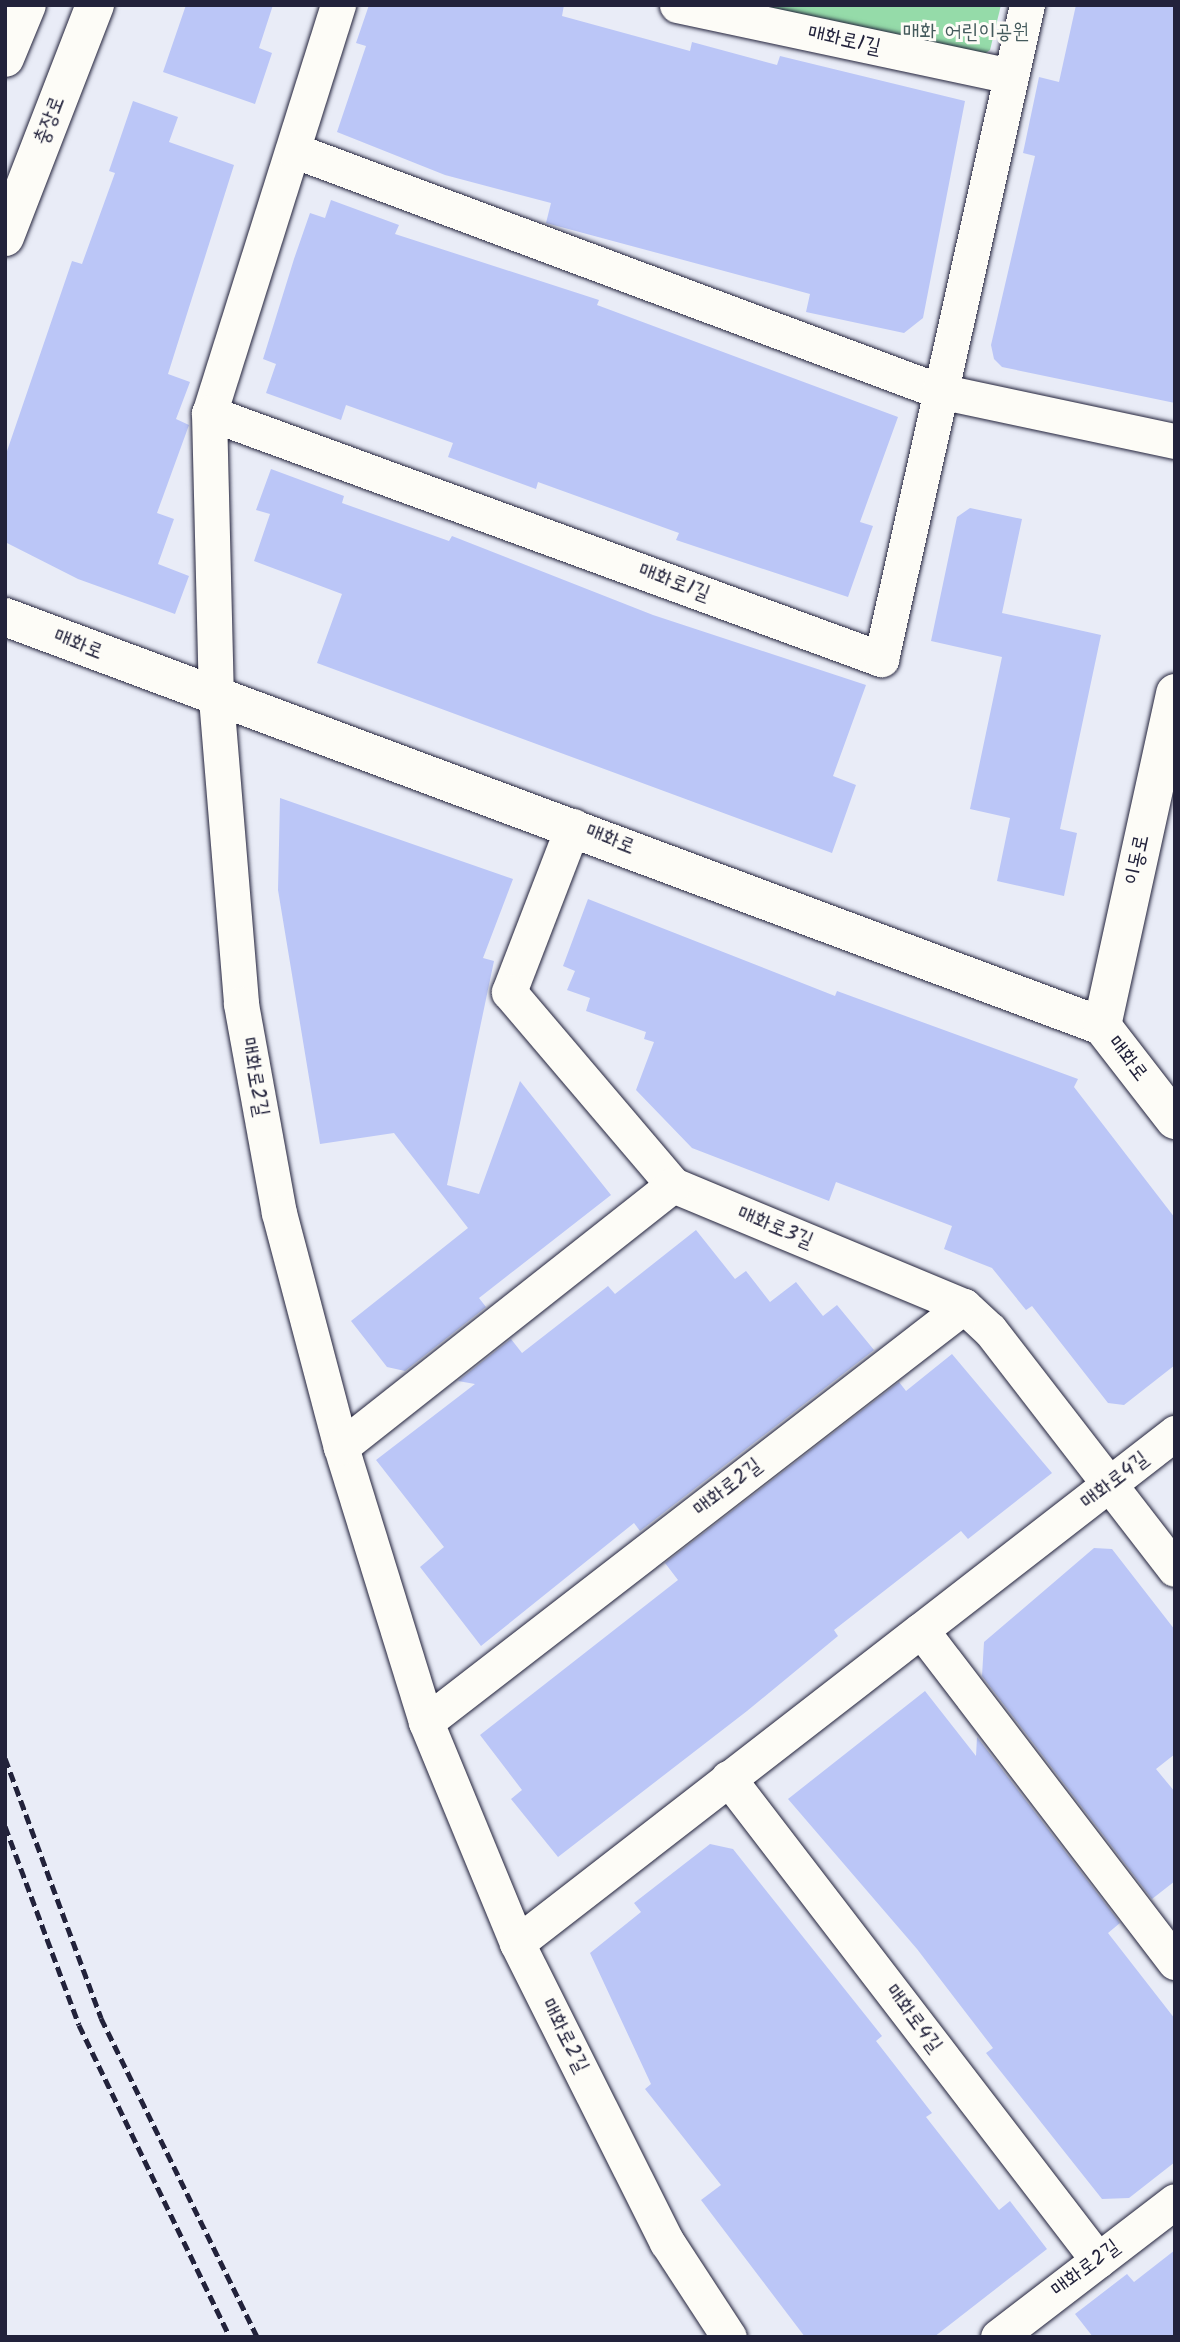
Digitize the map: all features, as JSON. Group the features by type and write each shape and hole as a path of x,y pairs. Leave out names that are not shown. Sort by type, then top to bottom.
{"street":[{"path":"5,58 27,5"},
{"name":"충장로","path":"5,237 95,5"},
{"path":"216,698 209,413 338,5"},
{"name":"매화로1길","path":"677,5 1010,76"},
{"name":"매화로1길","path":"209,413 881,659 1027,5"},
{"path":"293,150 939,391 1175,441"},
{"name":"매화로","path":"5,617 216,698 573,826 1102,1026 1175,1120"},
{"name":"이동로","path":"1102,1026 1175,693"},
{"name":"매화로2길","path":"216,698 241,1004 279,1213 341,1447 426,1722 517,1942 667,2242 729,2337"},
{"name":"매화로3길","path":"573,826 509,992 673,1185 964,1306 990,1330 1175,1569"},
{"path":"341,1447 673,1185"},
{"name":"매화로2길","path":"426,1722 964,1306"},
{"name":"매화로4길","path":"517,1942 1175,1433"},
{"path":"921,1630 1175,1962"},
{"name":"매화로4길","path":"728,1778 1098,2260"},
{"name":"매화로2길","path":"998,2337 1175,2202"}],"green space":[{"name":"매화 어린이공원","path":"732,5 1001,5 990,50 971,63"}],"building":[{"path":"186,5 273,5 259,48 272,53 255,104 163,72"},
{"path":"369,5 564,5 562,16 690,51 692,42 777,65 780,56 965,101 923,318 904,333 806,312 810,294 546,223 551,203 445,175 337,132 366,46 356,43"},
{"path":"1076,5 1175,5 1175,403 1002,367 994,359 991,345 1035,156 1023,153 1039,77 1059,82"},
{"path":"133,101 178,117 169,142 234,165 168,374 190,382 176,419 189,425 157,513 174,519 158,564 189,576 175,614 78,579 5,542 5,457 72,261 82,264 115,173 109,171"},
{"path":"331,200 399,225 395,234 599,300 597,305 898,417 860,522 873,526 848,597 676,540 679,533 538,482 536,489 448,457 453,443 346,405 341,420 266,393 276,364 263,359 294,259 310,213 325,218"},
{"path":"271,469 344,496 342,503 449,541 452,536 653,615 866,685 833,776 856,785 832,853 317,663 342,594 254,561 270,514 256,510"},
{"path":"970,508 1022,519 1002,613 1101,635 1060,829 1077,833 1064,896 997,881 1010,818 970,809 1002,657 931,641 957,517"},
{"path":"280,798 513,879 483,958 494,961 447,1185 479,1194 520,1081 611,1195 479,1298 486,1307 405,1371 387,1367 351,1321 468,1228 394,1133 320,1144 278,890"},
{"path":"588,899 835,996 837,991 1078,1079 1074,1087 1175,1218 1175,1365 1124,1405 1108,1403 1032,1306 1026,1310 992,1268 944,1249 952,1226 836,1182 829,1201 692,1148 636,1090 654,1042 644,1039 646,1032 586,1011 590,998 567,990 575,971 563,966"},
{"path":"696,1230 735,1279 746,1271 770,1302 796,1282 823,1316 837,1305 874,1350 640,1531 634,1523 481,1646 420,1567 444,1547 376,1460 475,1384 458,1381 511,1339 522,1353 608,1286 615,1294"},
{"path":"952,1354 1052,1473 968,1539 961,1531 834,1630 838,1636 747,1711 558,1857 511,1799 522,1790 480,1735 678,1580 665,1563 899,1382 906,1391"},
{"path":"1094,1548 1112,1549 1175,1630 1175,1754 1156,1769 1175,1792 1175,1881 1152,1899 982,1676 984,1642"},
{"path":"925,1691 976,1756 977,1737 1120,1923 1108,1933 1175,2019 1175,2162 1129,2198 1102,2199 986,2053 993,2048 917,1949 788,1799"},
{"path":"710,1844 733,1849 882,2036 876,2041 932,2113 926,2117 999,2210 1010,2201 1047,2249 934,2337 805,2337 701,2200 721,2185 645,2089 651,2084 590,1953 641,1912 634,1903"},
{"path":"1175,2250 1175,2337 1093,2337 1075,2314 1127,2274 1134,2282"}],"railway":[{"path":"5,1758 101,2018 257,2337"},
{"path":"5,1826 79,2025 230,2337"}]}
